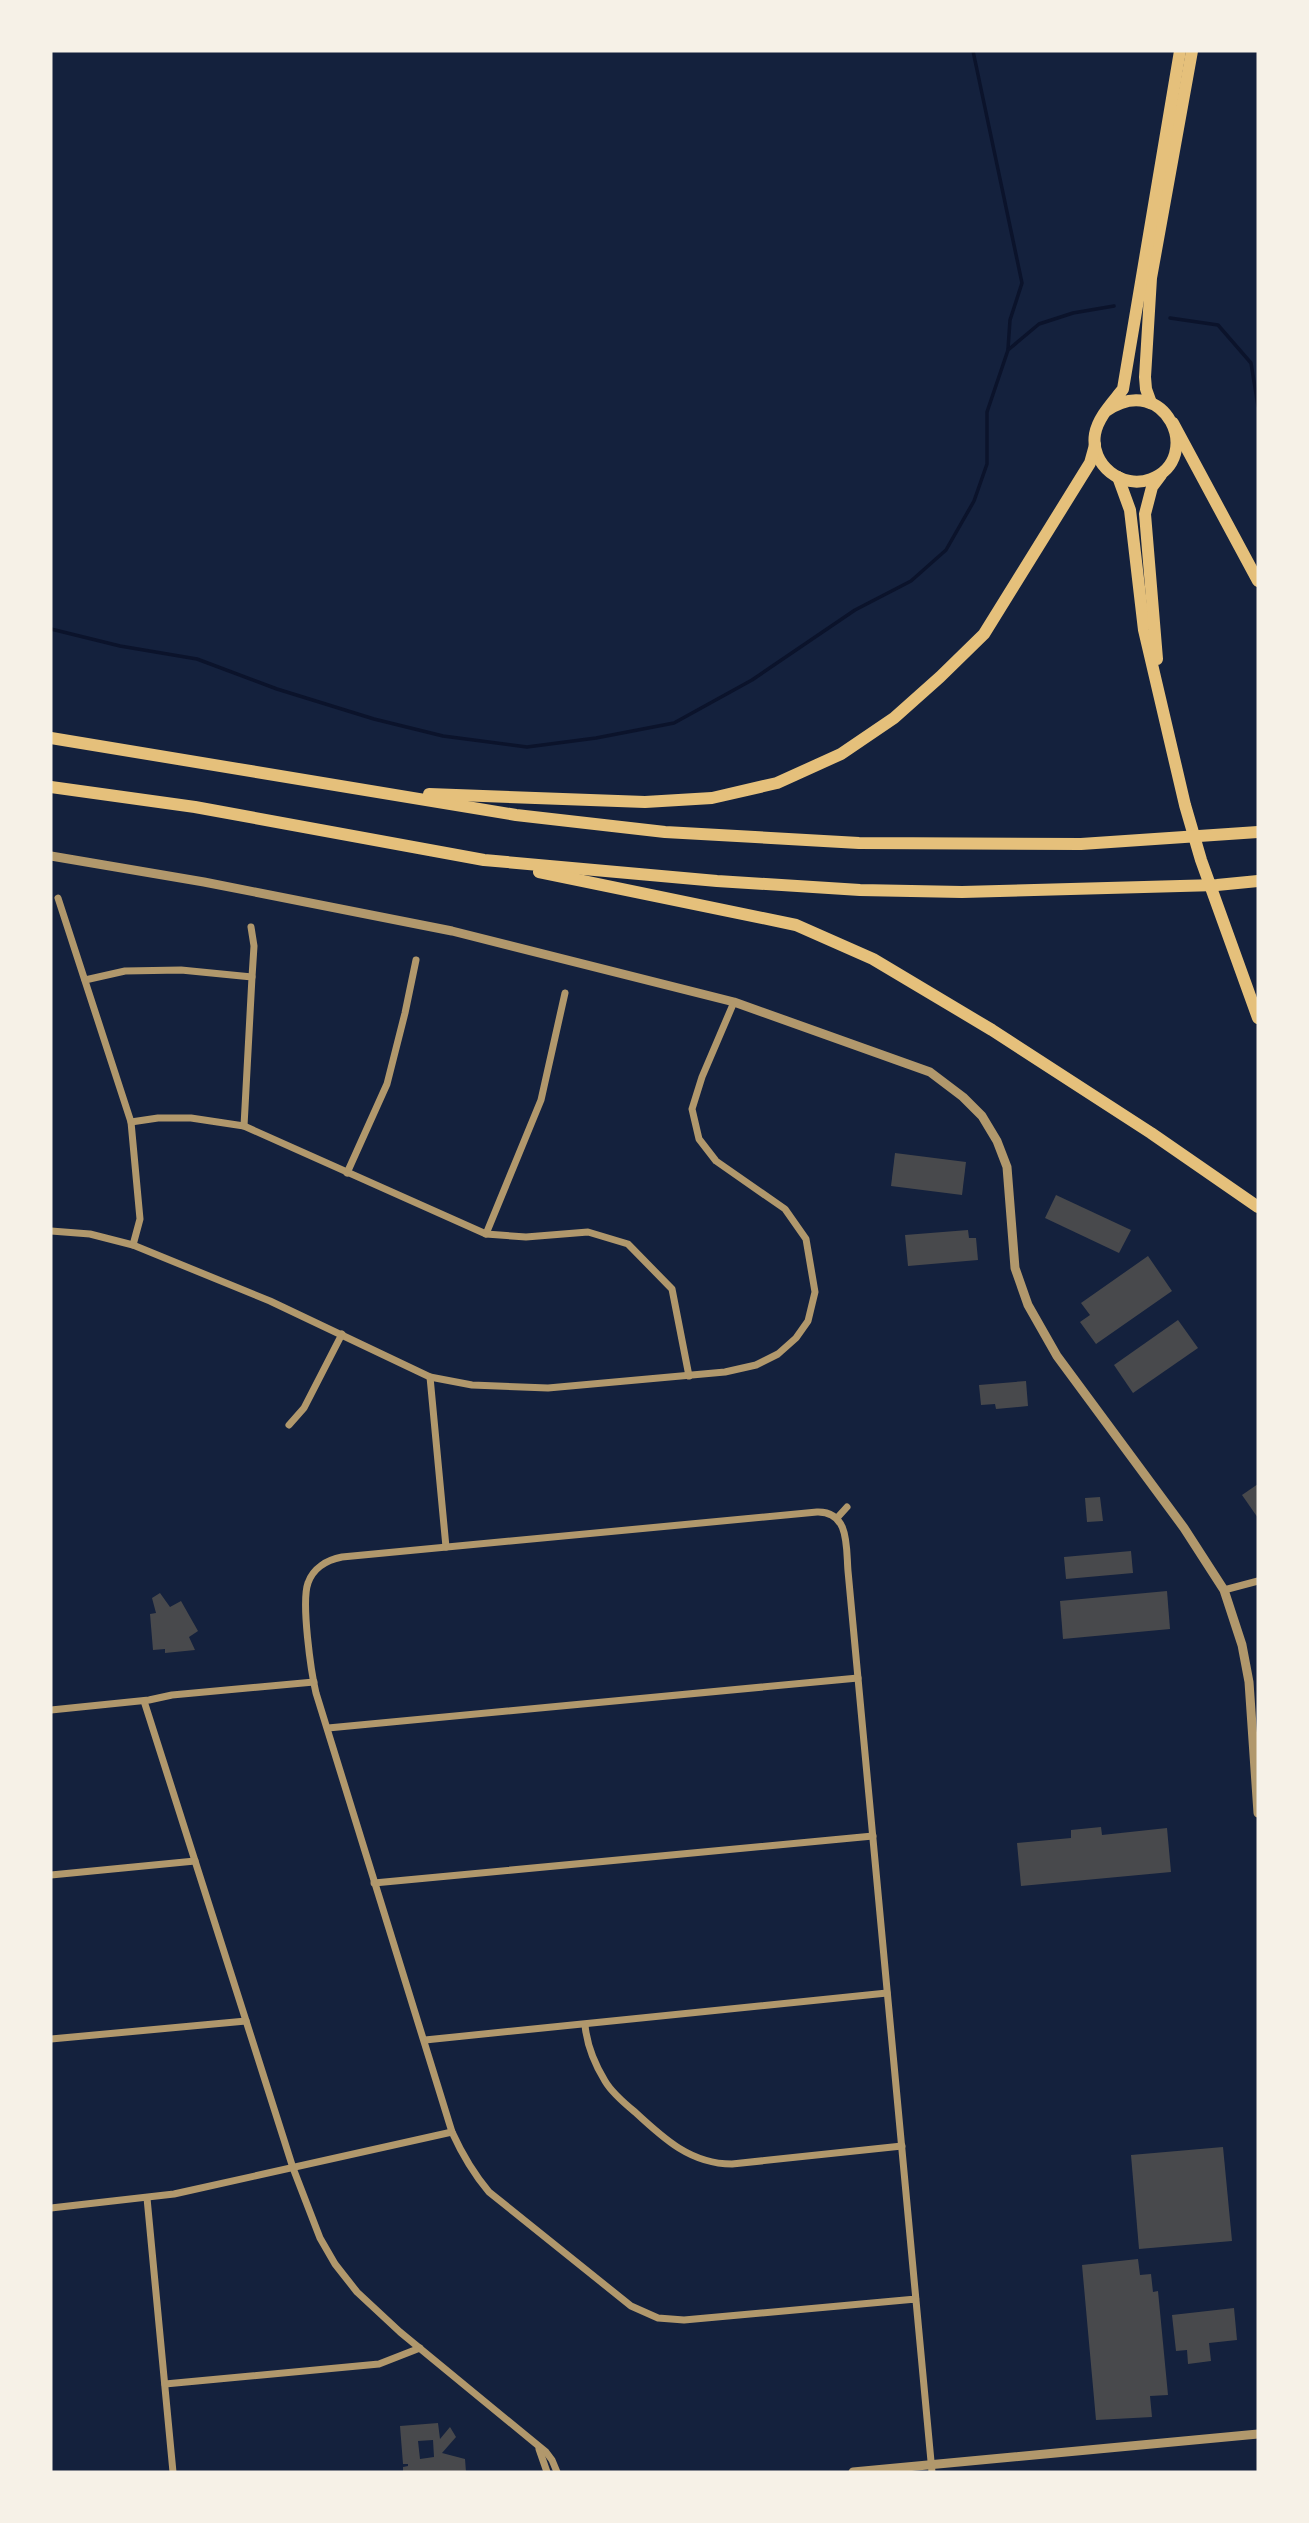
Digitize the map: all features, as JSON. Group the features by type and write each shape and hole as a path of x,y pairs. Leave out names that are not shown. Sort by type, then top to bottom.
{"highway":[{"path":"369,791 645,802 712,798 777,783 841,754 894,718 940,677 984,634 1090,463 1099,422 1123,389 1180,51"},
{"path":"1151,403 1145,377 1151,278 1192,51"},
{"path":"1107,411 1129,400 1151,403 1165,412 1258,581"},
{"path":"1160,697 1145,514 1152,487 1172,461 1176,448 1177,435 1173,423"},
{"path":"1095,445 1100,462 1118,477 1136,482 1163,472"},
{"path":"1118,477 1130,510 1144,630 1185,805 1201,860 1258,1018"},
{"path":"51,738 516,815 665,832 859,843 1082,844 1258,832"},
{"path":"51,787 195,807 484,860 796,925 873,959 992,1030 1151,1133 1258,1207"},
{"path":"484,860 717,881 860,890 936,892 1217,885 1258,881"}],"street":[{"path":"51,856 204,882 452,931 734,1002 930,1072 963,1097 982,1116 1007,1167 1015,1268 1028,1305 1057,1356 1184,1528 1224,1590 1241,1645 1248,1682 1258,1814"},
{"path":"58,898 131,1122 140,1219 133,1245"},
{"path":"244,1126 254,946 251,927"},
{"path":"347,1173 387,1084 416,960"},
{"path":"85,980 125,971 181,970 252,977"},
{"path":"486,1234 541,1100 565,993"},
{"path":"51,1231 90,1234 133,1245 270,1301 430,1377 472,1385 548,1388 725,1373 756,1365 778,1354 796,1338 808,1321 815,1292 806,1239 785,1209 716,1161 699,1139 692,1109 702,1077 734,1002"},
{"path":"131,1122 158,1118 191,1118 244,1126 486,1234 526,1237 588,1232 628,1244 672,1289 689,1376"},
{"path":"289,1425 304,1408 342,1334"},
{"path":"430,1377 446,1547"},
{"path":"838,1518 847,1507"},
{"path":"916,2299 669,2320 646,2314 608,2289 489,2192 466,2162 452,2132 314,1682 306,1593 309,1579 325,1562 337,1558 446,1547 817,1513 831,1513 838,1518 844,1530 902,2146 916,2299 931,2469"},
{"path":"1224,1590 1258,1581"},
{"path":"328,1728 858,1678"},
{"path":"51,1710 144,1701 172,1695 314,1682"},
{"path":"144,1701 293,2168 314,2226 335,2264 373,2308 551,2457 557,2472"},
{"path":"374,1883 873,1836"},
{"path":"51,1875 194,1861"},
{"path":"425,2040 887,1993"},
{"path":"51,2039 246,2021"},
{"path":"585,2025 587,2045 606,2084 663,2138 682,2152 699,2159 716,2164 733,2164 902,2146"},
{"path":"51,2208 147,2198 452,2132"},
{"path":"147,2198 173,2472"},
{"path":"165,2384 379,2364 420,2348"},
{"path":"853,2472 931,2469 1258,2434"},
{"path":"537,2445 547,2472"}],"building":[{"path":"895,1153 966,1162 962,1195 891,1186"},
{"path":"1056,1195 1131,1230 1119,1253 1045,1218"},
{"path":"968,1230 969,1238 976,1238 978,1260 908,1266 905,1235"},
{"path":"1148,1256 1172,1291 1096,1344 1080,1322 1090,1315 1081,1303"},
{"path":"1178,1320 1198,1348 1133,1393 1114,1365"},
{"path":"1026,1381 1028,1406 996,1409 995,1404 981,1405 979,1385"},
{"path":"1258,1484 1258,1518 1242,1495"},
{"path":"1100,1497 1103,1521 1087,1522 1085,1498"},
{"path":"1131,1551 1133,1573 1066,1579 1064,1557"},
{"path":"1167,1591 1170,1629 1063,1639 1060,1601"},
{"path":"160,1593 170,1607 181,1601 198,1631 189,1637 195,1650 165,1653 165,1649 153,1650 150,1614 156,1613 152,1598"},
{"path":"1101,1827 1102,1835 1167,1828 1171,1872 1021,1886 1017,1843 1071,1838 1071,1830"},
{"path":"1223,2147 1232,2241 1139,2249 1131,2155"},
{"path":"1138,2259 1140,2275 1151,2274 1153,2292 1158,2291 1168,2395 1150,2396 1152,2417 1096,2420 1082,2265"},
{"path":"1234,2308 1237,2340 1209,2343 1211,2361 1188,2364 1187,2350 1176,2351 1172,2315"},
{"path":"438,2423 440,2439 450,2427 456,2437 442,2453 465,2459 466,2472 403,2472 403,2467 408,2464 403,2464 400,2426","holes":["433,2440 434,2457 420,2459 418,2441"]}],"waterway":[{"path":"973,51 1022,283 1010,320 1008,349"},
{"path":"51,629 120,646 197,659 277,689 374,719 443,736 527,747 596,738 674,723 752,680 855,610 911,581 946,550 974,501 987,464 987,412 1008,350 1039,324 1073,313 1114,306"},
{"path":"1170,318 1218,325 1251,363 1258,406"}]}
